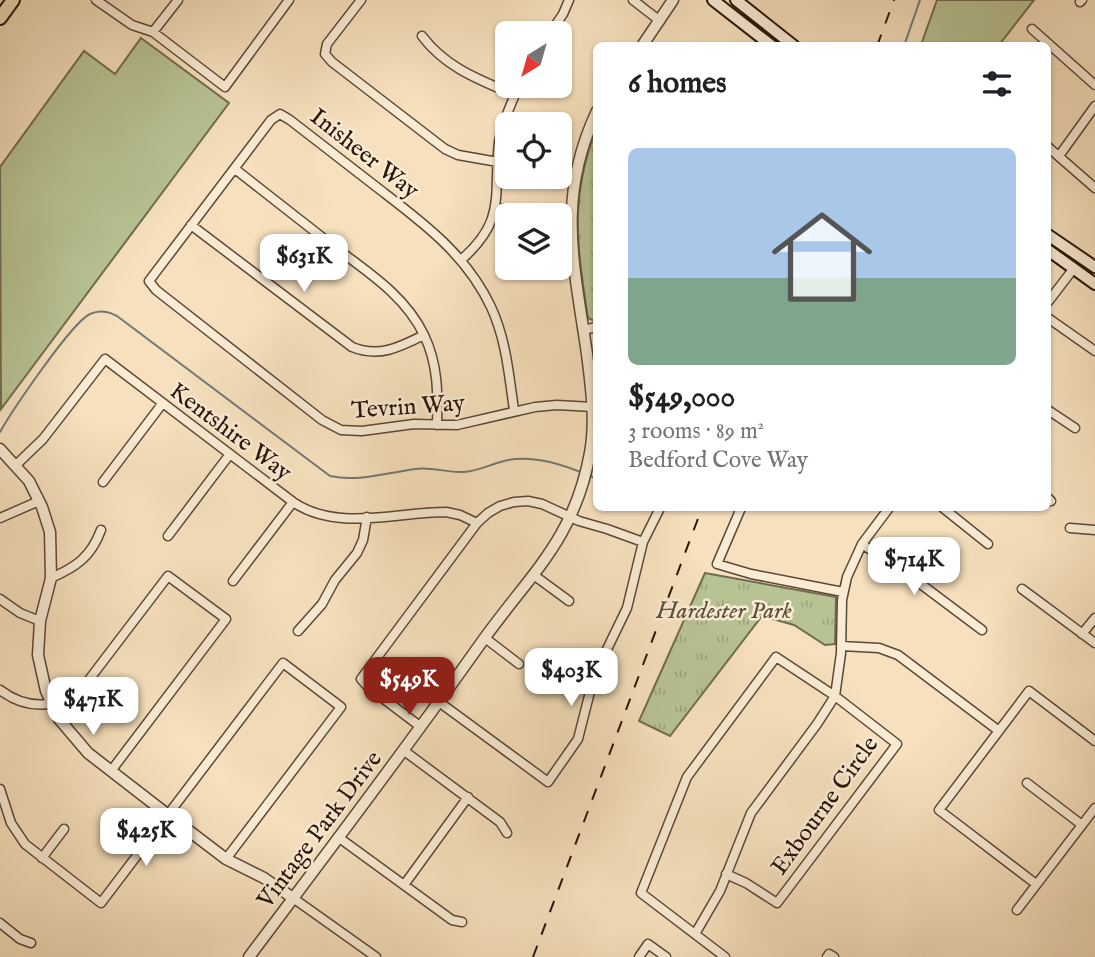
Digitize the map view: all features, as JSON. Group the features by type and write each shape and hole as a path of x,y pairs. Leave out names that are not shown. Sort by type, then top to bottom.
{"main road":[{"path":"0,18 13,0"},
{"path":"713,0 767,42"},
{"path":"736,0 789,42"},
{"path":"1051,236 1095,267"},
{"path":"1051,252 1095,284"}],"street":[{"path":"96,0 132,25 153,32 225,87 289,0"},
{"path":"153,32 178,0"},
{"path":"361,0 327,44 325,54 445,149 495,161"},
{"path":"558,21 569,0"},
{"path":"633,0 660,21"},
{"path":"645,42 673,0"},
{"path":"1032,29 1047,42"},
{"path":"422,36 439,55 459,70 495,82"},
{"path":"1051,46 1095,85"},
{"path":"1059,156 1095,106"},
{"name":"Inisheer Way","path":"149,281 271,120 280,114 436,233 461,260 477,281 497,321 514,410"},
{"name":"Vintage Park Drive","path":"571,203 577,164 593,122"},
{"path":"1051,149 1095,188"},
{"path":"234,169 390,290 410,311 424,335 436,371 437,425"},
{"path":"461,260 488,232 495,208"},
{"path":"191,225 352,347 366,352 387,351 424,335"},
{"name":"Vintage Park Drive","path":"572,252 593,407"},
{"path":"1051,298 1074,268"},
{"name":"Tevrin Way","path":"149,281 156,290 328,424 355,432 414,424 464,424 514,410 557,405 593,407"},
{"path":"1051,320 1095,351"},
{"path":"583,330 593,328"},
{"name":"Kentshire Way","path":"16,465 43,439 105,359 293,502 312,512 326,516 367,517 446,512 477,523"},
{"path":"103,482 162,404"},
{"path":"1051,412 1074,428"},
{"name":"Vintage Park Drive","path":"250,957 552,551 571,518 584,483 593,444"},
{"path":"0,449 29,481 50,532 51,578 38,640 40,669 51,704 59,719 77,743 226,859 264,878 376,957"},
{"path":"168,536 230,454"},
{"path":"0,519 39,501"},
{"path":"421,727 361,679 477,523 488,513 500,506 521,501 542,504 571,518 643,542"},
{"path":"233,581 293,502"},
{"path":"439,702 548,782 578,739 594,676 627,608 643,542 658,511"},
{"path":"740,511 718,564 751,574 843,592"},
{"path":"695,934 714,905 751,813 835,696 841,646 843,592 852,562 886,511"},
{"path":"947,511 988,544"},
{"path":"298,631 322,604 335,580 357,553 363,540 367,517"},
{"path":"1070,528 1095,530"},
{"path":"51,578 72,569 83,560 93,549 101,530"},
{"path":"862,544 891,566 922,584 982,630"},
{"path":"0,690 21,702 36,705 51,704 66,698 83,686 168,576 226,619 111,771"},
{"path":"535,576 569,601"},
{"path":"1022,589 1095,643"},
{"path":"0,599 20,613 40,621"},
{"path":"1082,634 1095,618"},
{"path":"485,638 519,664"},
{"path":"841,646 879,648 898,655 999,731"},
{"path":"725,957 641,893 687,777 776,657 835,696"},
{"path":"0,789 11,823 25,844 101,903 283,663 341,707 226,859"},
{"path":"1036,884 939,810 1030,691 1095,741"},
{"name":"Exbourne Circle","path":"726,874 759,890 777,903 897,744 835,696"},
{"path":"403,750 500,822 507,834"},
{"path":"1027,783 1082,825"},
{"path":"404,885 468,797"},
{"path":"1017,910 1095,808"},
{"path":"0,828 11,823"},
{"path":"42,858 64,829"},
{"path":"338,837 452,920 462,922"},
{"path":"0,923 20,939 31,943"},
{"path":"639,957 648,944 666,957"},
{"path":"827,957 830,954 834,957"}],"green space":[{"path":"937,0 1034,0 1001,42 922,42"},
{"path":"141,38 229,103 1,409 0,167 84,51 115,74"},
{"path":"593,139 593,320 588,318 578,222 582,177"},
{"name":"Hardester Park","path":"705,573 836,597 835,644 825,645 794,625 762,616 670,736 639,721"}],"waterway":[{"path":"905,42 920,0"},
{"path":"0,432 70,333 90,314 103,312 121,319 330,476 362,477 421,468 468,472 514,459 554,463 583,473"},
{"path":"588,475 593,477"}],"railway":[{"path":"878,42 894,0"},
{"path":"533,957 701,511"}]}
